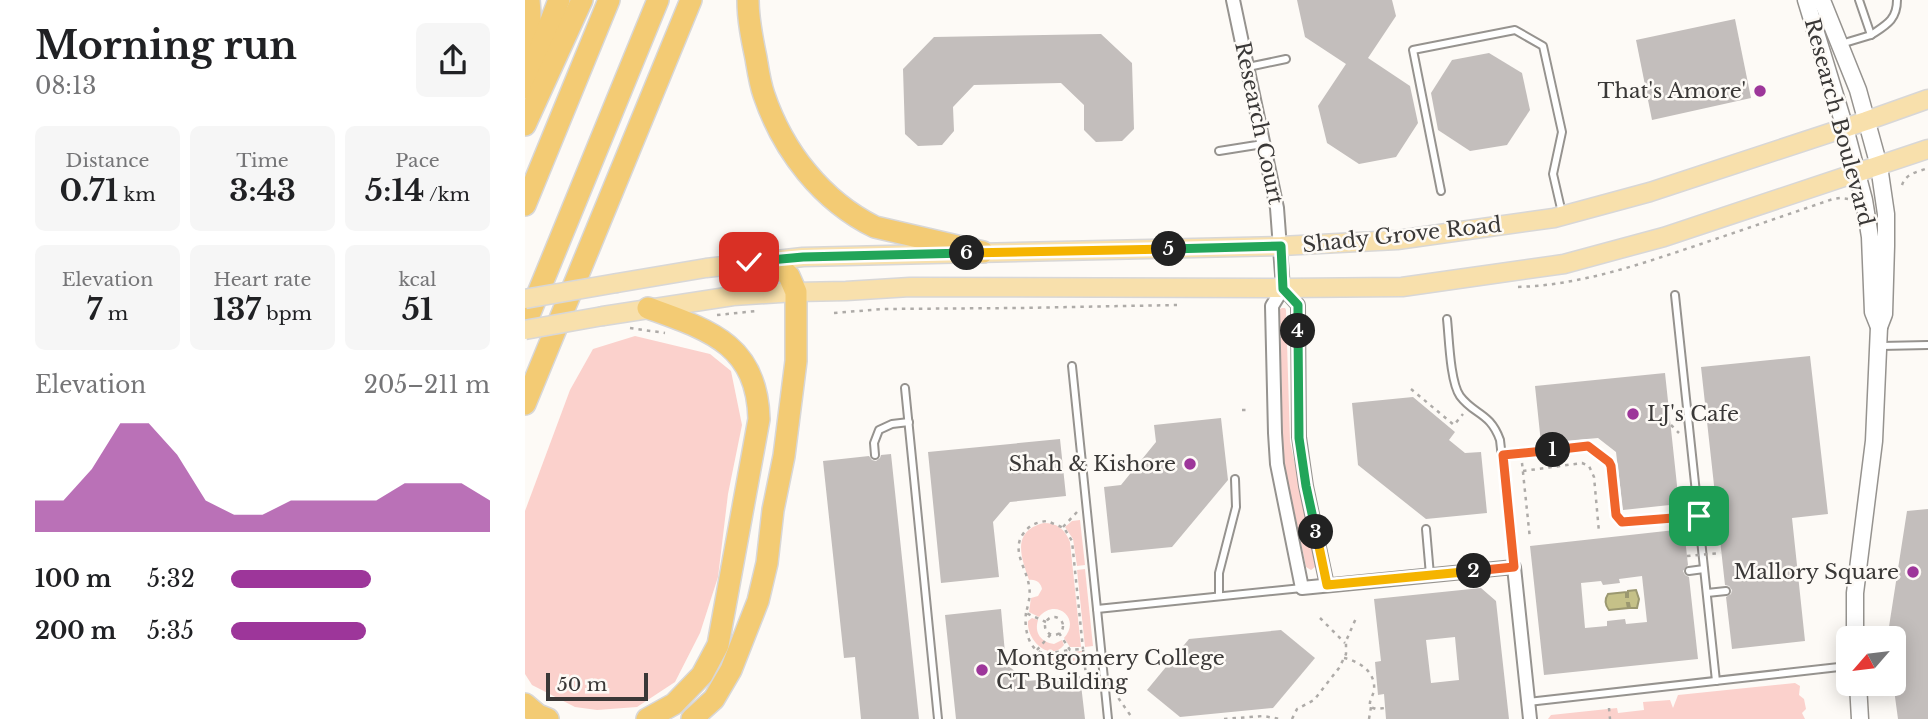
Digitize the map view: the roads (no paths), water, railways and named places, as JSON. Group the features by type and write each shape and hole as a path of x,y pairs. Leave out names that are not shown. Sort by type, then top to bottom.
{"highway":[{"path":"525,57 531,21 529,0"},
{"path":"525,88 559,0"},
{"path":"525,125 583,0"},
{"path":"525,205 609,0"},
{"path":"525,325 658,0"},
{"path":"525,404 691,0"},
{"path":"748,0 748,22 763,93 779,132 809,176 837,204 875,227 983,252"},
{"path":"692,719 714,699 731,670 758,601 767,563 796,361 796,292 789,276 779,266 767,260"},
{"path":"647,308 698,326 731,346 751,375 758,398 759,419 718,645 702,675 674,704 647,719"},
{"path":"525,704 538,715 548,719"}],"main road":[{"name":"Shady Grove Road","path":"525,299 706,268 803,257 1281,246 1397,240 1563,215 1650,192 1928,99"},
{"name":"Shady Grove Road","path":"525,330 647,308 733,296 796,292 910,287 1402,287 1564,264 1664,237 1928,149"}],"street":[{"name":"Research Court","path":"1233,0 1277,208 1283,289"},
{"name":"Research Boulevard","path":"1806,0 1864,200 1870,237 1873,312 1879,327"},
{"name":"Research Boulevard","path":"1819,0 1823,3 1858,90 1879,166 1886,214 1884,314 1879,327 1874,441 1856,593 1855,626"},
{"path":"1327,585 1306,486 1299,438 1298,305 1283,289 1272,306 1275,433 1277,464 1302,587 1327,585 1514,567 1530,719"},
{"path":"1859,696 1860,719"}],"lane":[{"path":"1859,0 1871,35"},
{"path":"1839,45 1871,35 1891,20 1896,13 1897,0"},
{"path":"1441,191 1413,50 1515,30 1543,46 1562,132 1553,174 1563,215"},
{"path":"1248,67 1286,59"},
{"path":"1219,151 1263,144"},
{"path":"1675,295 1716,681"},
{"path":"1447,319 1455,386 1461,397 1495,427 1500,440 1514,567"},
{"path":"1879,346 1928,345"},
{"path":"1072,366 1108,719"},
{"path":"905,388 939,719"},
{"path":"875,455 875,436 879,430 892,424 909,422"},
{"path":"1503,455 1590,447 1610,464 1616,515 1622,522 1699,516"},
{"path":"1219,596 1219,573 1236,507 1235,479"},
{"path":"1426,529 1430,575"},
{"path":"1689,571 1705,569"},
{"path":"1097,609 1302,587"},
{"path":"1707,593 1726,591"},
{"path":"1528,702 1836,667"}],"place":[{"name":"That's Amore'","path":"1760,91"},
{"name":"LJ's Cafe","path":"1633,414"},
{"name":"Shah & Kishore","path":"1190,464"},
{"name":"Mallory Square","path":"1913,572"},
{"name":"Montgomery College CT Building","path":"982,670"}]}
